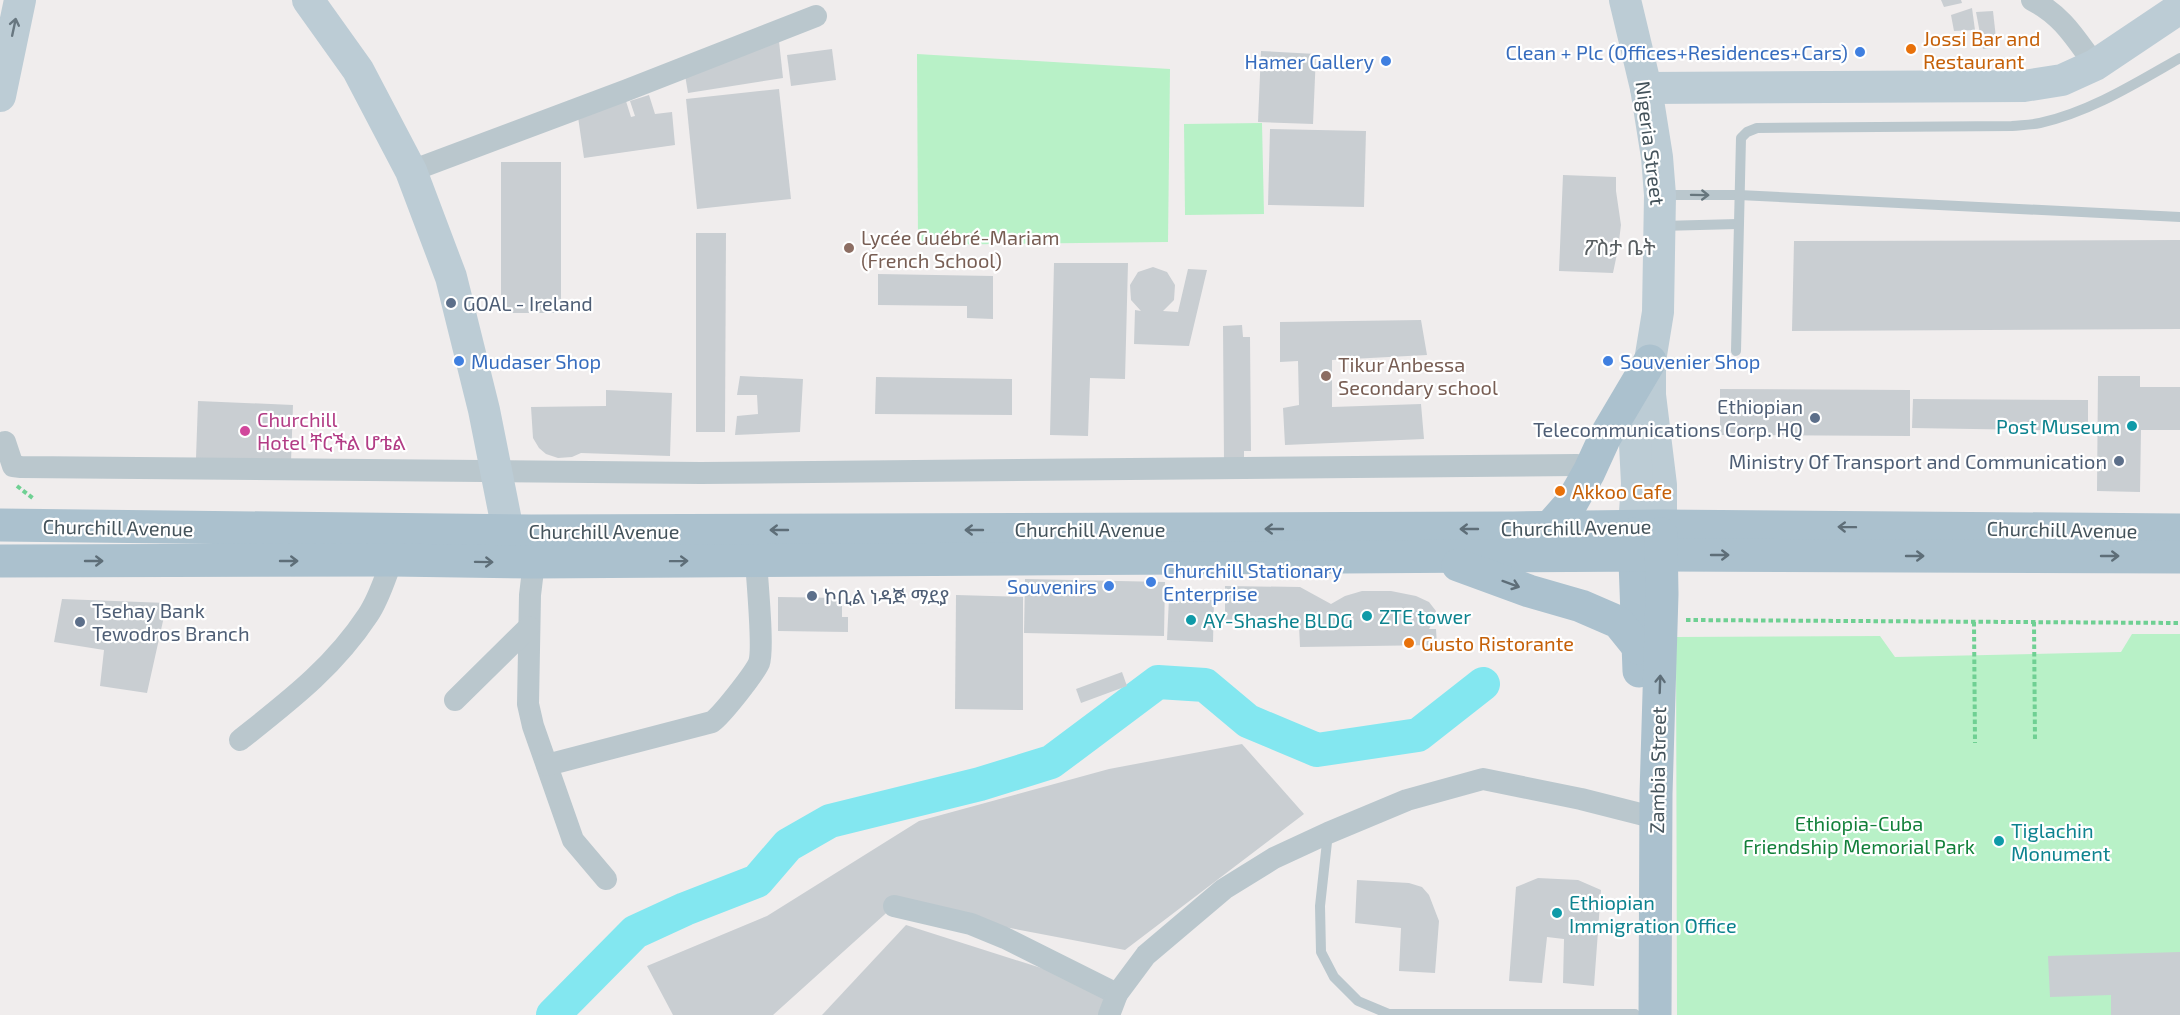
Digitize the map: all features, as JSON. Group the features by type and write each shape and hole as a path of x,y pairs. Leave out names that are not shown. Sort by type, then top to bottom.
{"main road":[{"path":"1549,528 1572,502 1605,437 1650,361"},
{"name":"Churchill Avenue","path":"0,525 508,531 1549,528 1648,541"},
{"name":"Churchill Avenue","path":"0,561 534,562 1437,557 1648,541 2180,537"},
{"name":"Zambia Street","path":"1646,816 1662,619 1648,541"},
{"name":"Zambia Street","path":"1645,1014 1646,816 1639,648 1648,541"},
{"path":"1437,557 1529,591 1581,606 1618,622 1639,648"}],"street":[{"path":"0,96 20,0"},
{"path":"308,0 358,70 411,171 451,277 497,472 508,531"},
{"name":"Nigeria Street","path":"1625,0 1646,88 1657,157 1660,195 1658,312 1650,361 1650,395 1640,416 1635,444 1637,484 1648,541"},
{"path":"2032,0 2049,9 2061,20 2095,65"},
{"path":"1646,88 2024,86 2062,80 2095,65 2180,8"},
{"path":"411,171 816,16"},
{"path":"5,442 13,466 701,473 1576,465"},
{"path":"240,740 306,688 343,649 370,613 392,560"},
{"path":"547,765 712,722 722,715 759,664 756,560"},
{"path":"534,562 529,627 528,704 533,726 573,840 606,879"},
{"path":"455,700 529,627"},
{"path":"894,906 971,924 1005,938 1113,1005 1146,955 1224,889 1274,858 1407,800 1483,779 1581,799 1646,816"}],"lane":[{"path":"1736,351 1741,138 1747,132 1757,128 2012,126 2040,123 2127,89 2180,58"},
{"path":"1660,195 1739,195 2180,217"},
{"path":"1660,226 1738,224"},
{"path":"1328,833 1320,906 1321,952 1335,977 1358,1001 1389,1014 1645,1014"}],"path":[{"path":"13,466 18,489 37,501 38,526"},
{"path":"1662,619 2180,623"},
{"path":"1974,622 1975,743"},
{"path":"2034,622 2035,742"}],"green space":[{"path":"917,54 1170,69 1168,242 918,245"},
{"path":"1262,123 1264,214 1185,215 1184,124"},
{"name":"Ethiopia-Cuba Friendship Memorial Park","path":"2132,634 2180,634 2180,1015 1677,1015 1676,637 1880,636 1895,657 2121,652"}],"building":[{"path":"1941,0 1961,0 1962,3 1944,7"},
{"path":"1972,8 1975,30 1954,31 1951,15"},
{"path":"1993,11 1997,47 1983,49 1976,12"},
{"path":"779,41 783,78 688,93 685,75"},
{"path":"832,49 836,80 791,86 787,55"},
{"path":"1261,51 1316,54 1313,124 1258,122"},
{"path":"779,89 791,199 697,209 686,99"},
{"path":"649,95 655,114 672,112 675,145 584,158 578,117 625,98 631,117 635,116 630,101"},
{"path":"1270,129 1366,131 1364,207 1268,205"},
{"path":"501,162 561,162 561,313 501,313"},
{"path":"1563,175 1616,177 1621,225 1613,273 1559,271"},
{"path":"696,233 726,233 725,432 696,432"},
{"path":"2180,240 2180,329 1792,331 1794,241"},
{"path":"1054,263 1128,263 1125,379 1090,378 1088,436 1050,435"},
{"path":"1153,267 1167,272 1175,285 1174,300 1163,311 1178,312 1188,269 1207,270 1189,346 1134,344 1135,310 1141,311 1131,300 1130,285 1138,272"},
{"path":"878,274 993,276 993,319 967,318 967,306 878,305"},
{"path":"1421,320 1427,355 1332,360 1332,407 1421,404 1424,439 1285,445 1283,408 1299,405 1298,361 1280,362 1280,322"},
{"path":"1242,325 1243,337 1250,337 1251,451 1244,451 1244,462 1224,462 1223,326"},
{"path":"740,376 803,379 800,432 735,435 737,416 758,414 757,395 737,395"},
{"name":"Ministry Of Transport and Communication","path":"2098,376 2140,376 2140,387 2180,387 2180,430 2141,430 2140,492 2097,491"},
{"path":"876,377 1012,379 1012,415 875,414"},
{"name":"Ethiopian Telecommunications Corp. HQ","path":"1720,389 1910,390 1910,436 1720,435"},
{"path":"606,390 672,393 670,456 581,453 572,457 558,458 546,454 539,448 533,438 531,407 606,406"},
{"path":"1913,399 2088,400 2088,431 1912,428"},
{"name":"Churchill Hotel ቸርችል ሆቴል","path":"198,401 293,405 291,462 196,458"},
{"path":"1025,579 1165,582 1164,636 1024,633"},
{"name":"ZTE tower","path":"1225,586 1300,587 1331,604 1345,596 1362,591 1391,591 1416,596 1429,602 1436,611 1429,629 1436,629 1437,645 1300,647 1299,625 1225,623"},
{"path":"956,595 1023,597 1023,710 955,709"},
{"path":"778,597 842,598 842,617 848,617 848,632 778,631"},
{"name":"AY-Shashe BLDG","path":"1169,598 1214,600 1213,642 1167,640"},
{"path":"62,599 167,603 147,693 100,686 104,650 54,642"},
{"path":"1122,672 1127,686 1081,703 1076,689"},
{"path":"1242,744 1304,814 1125,950 894,906 773,1015 673,1015 647,966 767,916 919,821 1109,769"},
{"name":"Ethiopian Immigration Office","path":"1538,878 1578,880 1601,890 1594,986 1563,983 1564,939 1547,937 1542,983 1509,981 1516,887"},
{"path":"1357,880 1409,883 1422,887 1429,895 1439,921 1435,973 1399,971 1401,928 1355,923"},
{"path":"906,925 1104,988 1103,1015 822,1015"},
{"path":"2180,952 2180,1015 2111,1015 2111,995 2050,997 2048,956"}],"waterway":[{"path":"553,1015 635,932 685,909 757,881 788,845 830,821 980,784 1051,762 1158,682 1205,685 1248,721 1317,750 1418,735 1483,684"}],"place":[{"name":"Jossi Bar and Restaurant","path":"1911,49"},
{"name":"Clean + Plc (Offices+Residences+Cars)","path":"1860,52"},
{"name":"Hamer Gallery","path":"1386,61"},
{"name":"Lycée Guébré-Mariam (French School)","path":"849,248"},
{"name":"GOAL - Ireland","path":"451,303"},
{"name":"Mudaser Shop","path":"459,361"},
{"name":"Souvenier Shop","path":"1608,361"},
{"name":"Tikur Anbessa Secondary school","path":"1326,376"},
{"name":"Ethiopian Telecommunications Corp. HQ","path":"1815,418"},
{"name":"Post Museum","path":"2132,426"},
{"name":"Churchill Hotel ቸርችል ሆቴል","path":"245,431"},
{"name":"Ministry Of Transport and Communication","path":"2119,461"},
{"name":"Akkoo Cafe","path":"1560,491"},
{"name":"Churchill Stationary Enterprise","path":"1151,582"},
{"name":"Souvenirs","path":"1109,586"},
{"name":"ኮቢል ነዳጅ ማደያ","path":"812,596"},
{"name":"ZTE tower","path":"1367,616"},
{"name":"AY-Shashe BLDG","path":"1191,620"},
{"name":"Tsehay Bank Tewodros Branch","path":"80,622"},
{"name":"Gusto Ristorante","path":"1409,643"},
{"name":"Tiglachin Monument","path":"1999,841"},
{"name":"Ethiopian Immigration Office","path":"1557,913"}],"district":[{"name":"ፖስታ ቤት","path":"1620,246"}]}
